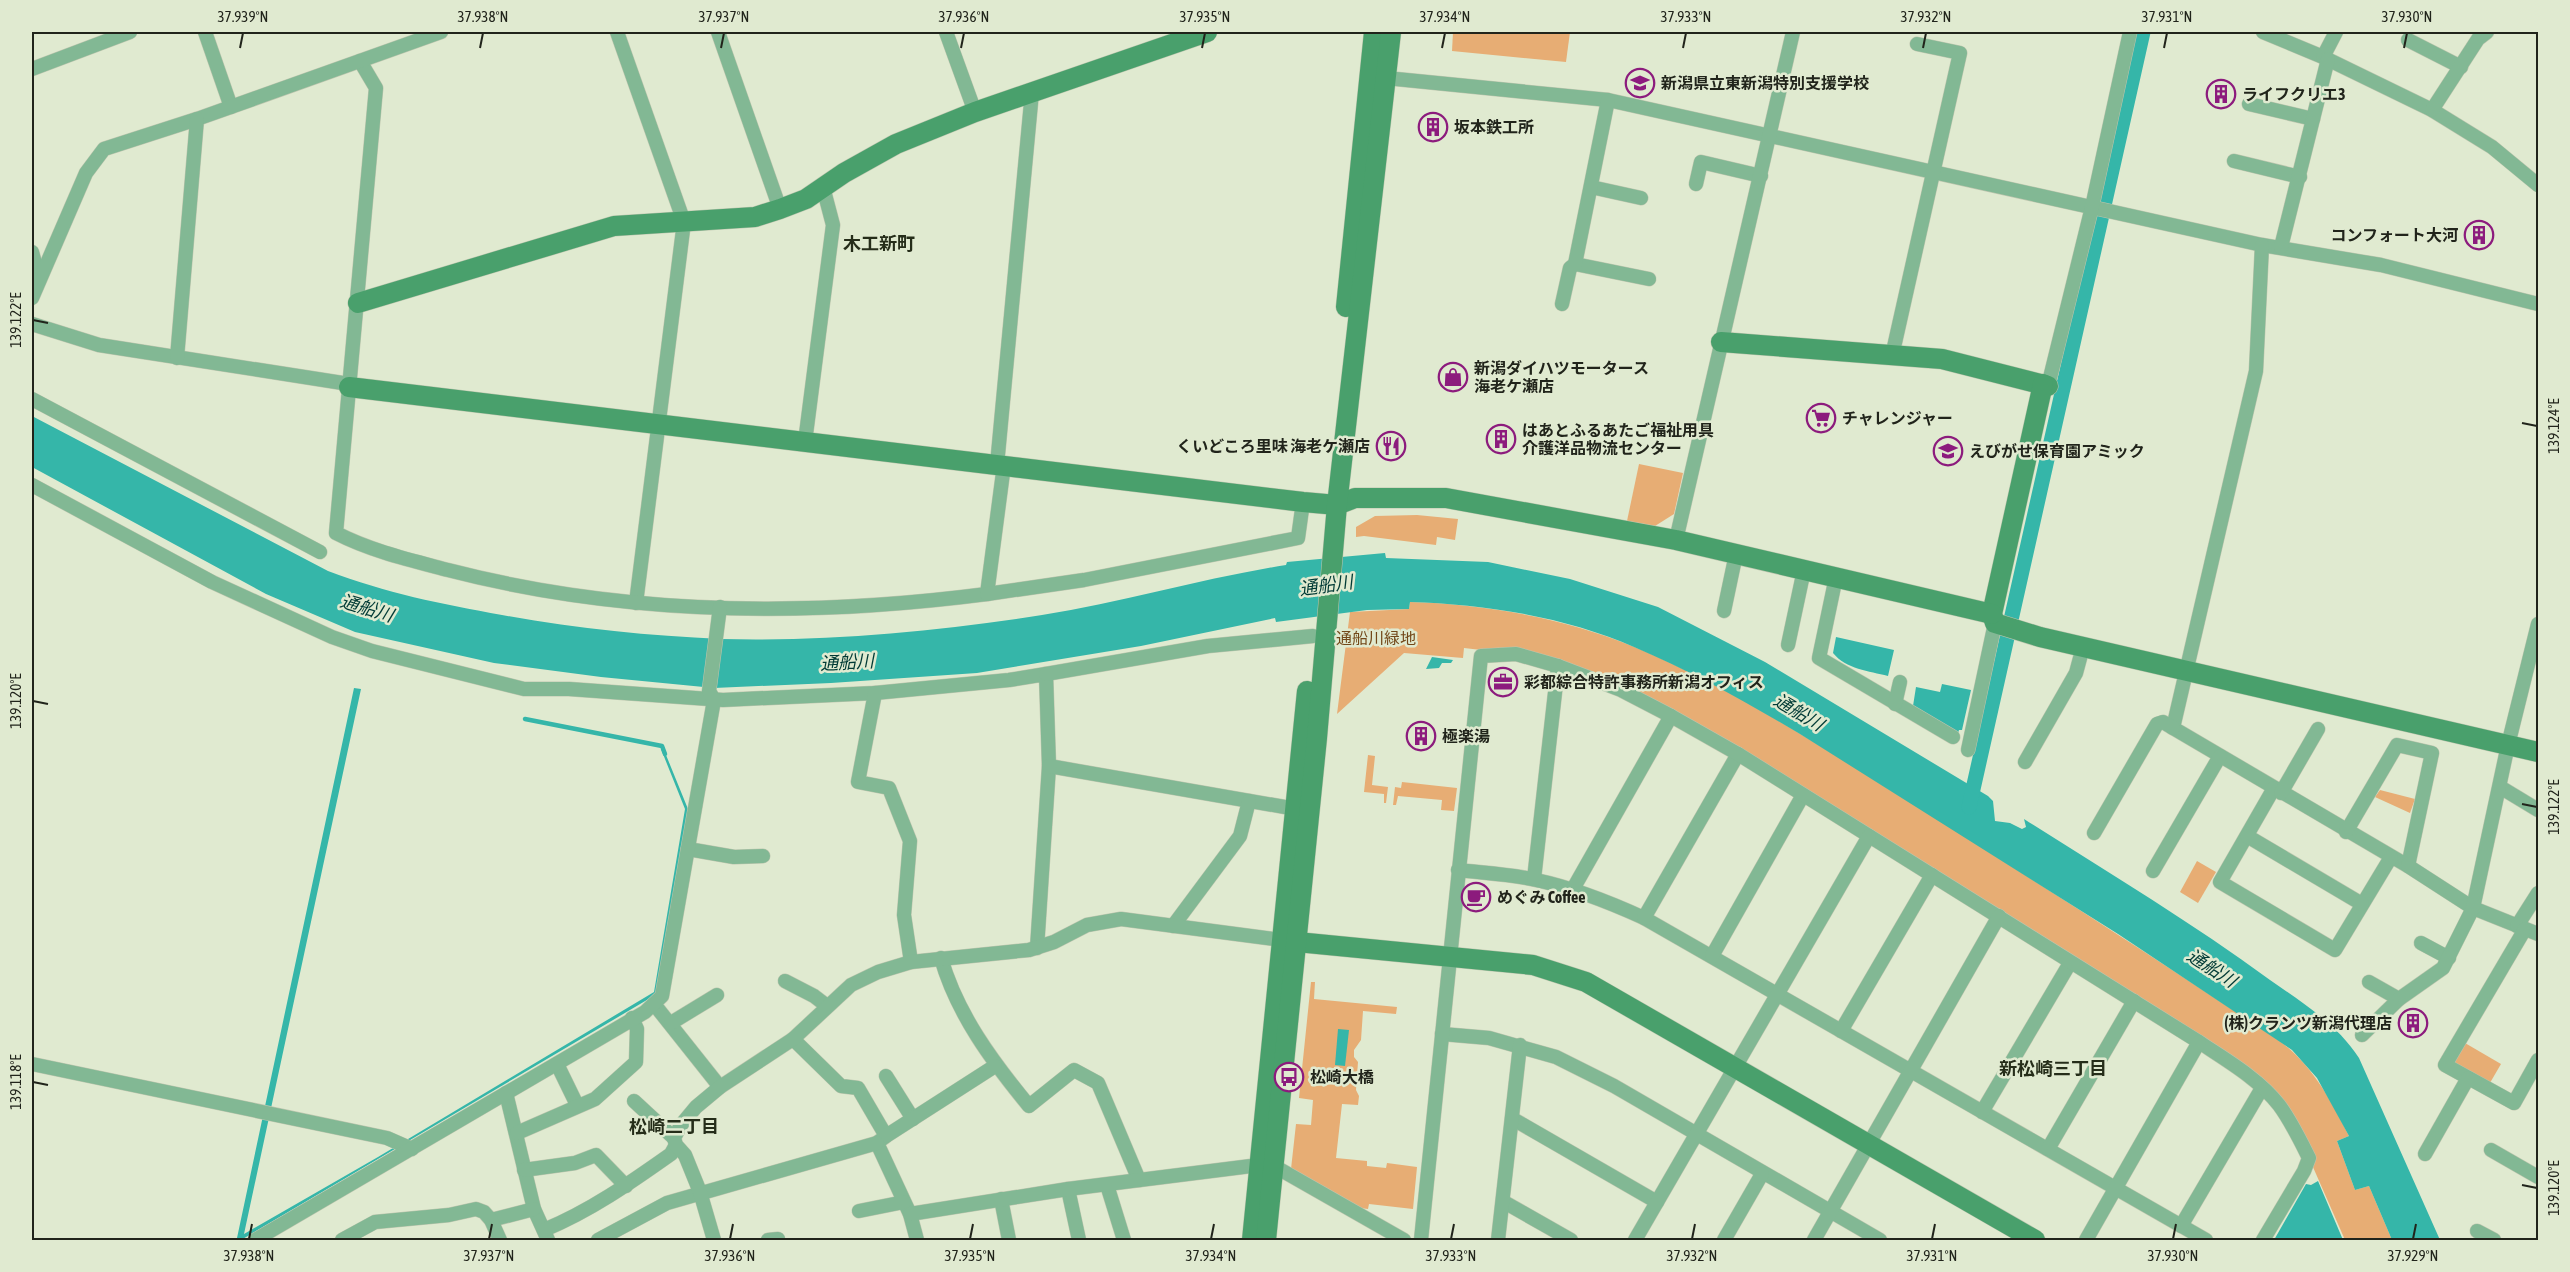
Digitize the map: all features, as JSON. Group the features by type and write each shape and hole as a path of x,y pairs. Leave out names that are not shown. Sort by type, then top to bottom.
{"street":[{"path":"32,69 130,32"},
{"path":"205,32 231,107"},
{"path":"32,298 86,173 104,149 197,119 441,32"},
{"path":"617,32 684,222 636,603"},
{"path":"718,32 780,210"},
{"path":"946,32 975,112"},
{"path":"358,303 614,226 755,217 780,210 806,199 896,144 1176,36 1207,32"},
{"path":"1331,514 1374,32"},
{"path":"1290,941 1296,809 1391,32"},
{"path":"1676,540 1793,32"},
{"path":"1968,750 2046,385 2092,207 2130,32"},
{"path":"2263,32 2326,58 2432,111 2492,147 2538,185"},
{"path":"2281,247 2300,177 2326,58 2336,32"},
{"path":"2432,111 2478,39 2487,32"},
{"path":"2408,40 2461,67"},
{"path":"1892,356 1960,53 1917,44"},
{"path":"360,61 376,88 336,533 401,558 485,580 636,603 720,607 894,604 1084,580 1298,538 1303,502"},
{"path":"1386,78 1608,100 2262,245 2381,265 2538,304"},
{"path":"987,594 1001,465 1032,92"},
{"path":"1562,304 1570,268 1575,264 1608,100"},
{"path":"2249,104 2313,119"},
{"path":"177,358 197,119"},
{"path":"2234,161 2300,177"},
{"path":"1696,183 1701,162 1761,176"},
{"path":"805,442 833,225 823,187"},
{"path":"1591,187 1641,198"},
{"path":"2173,728 2256,371 2262,245"},
{"path":"32,252 39,278"},
{"path":"1575,264 1649,279"},
{"path":"32,324 99,345 349,386 1303,502 1331,514"},
{"path":"1721,342 1942,359 2046,385"},
{"path":"32,399 320,552"},
{"path":"32,485 212,582 322,633 372,651 524,689 569,688 712,696 875,693 989,682 1208,646 1317,632"},
{"path":"1331,514 1355,498 1446,498 1676,540 1836,577 1995,621 2040,637 2538,752"},
{"path":"1724,611 1736,554"},
{"path":"1788,645 1804,570"},
{"path":"1836,577 1819,658 1953,737"},
{"path":"255,1240 645,1012 662,996 712,696 720,607"},
{"path":"2362,1035 2399,999 2443,968 2473,908 2508,745 2538,624"},
{"path":"1251,1240 1266,1165 1290,941 1317,632"},
{"path":"2025,762 2076,673 2083,647"},
{"path":"1421,1240 1481,656 1516,654 1558,666 1621,690 1738,754 2199,1042 2262,1088 2278,1103 2309,1158 2304,1172 2263,1240"},
{"path":"1534,879 1558,666"},
{"path":"1037,948 1049,766 1046,674"},
{"path":"1895,704 1900,682"},
{"path":"875,693 858,782 889,788 910,841 904,915 911,962"},
{"path":"1573,889 1671,716"},
{"path":"2094,833 2157,724 2163,722 2346,832 2408,866 2473,908 2527,930"},
{"path":"2318,729 2247,836 2220,882 2335,950 2391,857"},
{"path":"2346,832 2397,745 2432,753 2408,866"},
{"path":"1644,918 1738,754"},
{"path":"2153,871 2220,756"},
{"path":"1049,766 1296,809"},
{"path":"2500,787 2538,810"},
{"path":"1712,956 1803,795"},
{"path":"1173,926 1240,836 1249,801"},
{"path":"1635,1240 1869,836"},
{"path":"2247,836 2362,904"},
{"path":"688,849 734,857 763,856"},
{"path":"1458,870 1534,879 1573,889 1602,898 1644,918 2206,1240"},
{"path":"1841,1031 1932,875"},
{"path":"2538,893 2527,930 2445,1065 2514,1103 2538,1060"},
{"path":"1814,1240 1999,916"},
{"path":"506,1093 534,1209 546,1235 626,1186 671,1154 681,1125 696,1107 793,1039 851,985 885,969 911,962 1029,951 1101,921 1120,919 1290,941 1533,965 1586,982 2035,1240"},
{"path":"2421,943 2449,958"},
{"path":"941,958 962,1008 995,1066 1029,1106 1074,1070 1098,1083 1139,1180"},
{"path":"1982,1112 2070,963"},
{"path":"785,981 814,996 827,1006"},
{"path":"2369,982 2399,999"},
{"path":"671,1023 717,995"},
{"path":"2048,1149 2134,1001"},
{"path":"654,1004 720,1088"},
{"path":"517,1133 595,1099 636,1062 637,1029 632,1018"},
{"path":"1442,1034 1490,1038 1557,1057 1605,1081 1762,1174 1880,1240"},
{"path":"793,1039 841,1086 858,1088 881,1139 917,1240"},
{"path":"2086,1240 2199,1042"},
{"path":"1498,1240 1520,1045"},
{"path":"32,1064 395,1141 412,1149"},
{"path":"557,1064 577,1105"},
{"path":"598,1240 667,1203 881,1139 995,1066"},
{"path":"886,1076 913,1119"},
{"path":"2426,1154 2468,1078"},
{"path":"2181,1227 2262,1088"},
{"path":"634,1101 675,1141 685,1155 700,1192 714,1240"},
{"path":"1513,1119 1657,1202"},
{"path":"2491,1150 2538,1177"},
{"path":"524,1170 575,1163 596,1155 626,1186"},
{"path":"1266,1165 1266,1240"},
{"path":"859,1211 1001,1199 1266,1165 1404,1240"},
{"path":"1724,1240 1762,1174"},
{"path":"1107,1185 1124,1240"},
{"path":"1068,1189 1079,1240"},
{"path":"1001,1199 1009,1240"},
{"path":"1504,1202 1571,1240"},
{"path":"342,1240 375,1222 449,1215 476,1209 484,1212 500,1240"},
{"path":"490,1220 534,1209"},
{"path":"2477,1231 2494,1240"}],"green space":[{"path":"1453,32 1570,32 1566,62 1452,51"},
{"path":"1639,464 1683,473 1674,514 1655,526 1627,521"},
{"path":"1417,515 1458,519 1455,540 1437,537 1436,545 1356,537 1356,527 1375,516"},
{"name":"通船川緑地","path":"1410,602 1495,609 1551,620 1606,636 1671,663 1747,702 1821,746 2148,954 2278,1040 2301,1060 2319,1083 2349,1136 2337,1141 2355,1190 2369,1186 2392,1240 2345,1240 2309,1158 2262,1088 1671,716 1516,654 1464,648 1463,658 1404,653 1337,714 1350,612 1409,609"},
{"path":"1368,755 1375,756 1372,785 1388,787 1386,803 1384,803 1384,794 1364,792"},
{"path":"1402,782 1457,788 1454,811 1441,810 1442,800 1398,796 1396,805 1393,805 1395,787 1401,788"},
{"path":"2380,790 2415,799 2410,813 2375,797"},
{"path":"2197,861 2216,872 2198,903 2180,892"},
{"path":"1311,982 1315,982 1314,999 1397,1007 1396,1014 1363,1011 1361,1040 1354,1050 1354,1057 1358,1062 1356,1090 1359,1096 1358,1105 1342,1104 1336,1158 1367,1161 1367,1166 1386,1168 1387,1163 1417,1167 1413,1209 1369,1204 1368,1209 1360,1208 1291,1169 1296,1124 1311,1125 1313,1100 1299,1098"},
{"path":"2465,1043 2501,1064 2487,1088 2451,1067"}],"water":[{"name":"通船川","path":"32,416 328,571 371,586 435,602 529,620 611,631 694,638 800,639 923,630 1073,610 1225,576 1286,565 1287,562 1385,553 1386,558 1488,562 1570,579 1658,607 1765,662 1988,796 1993,801 1995,821 2010,823 2022,829 2026,827 2024,819 2210,938 2319,1015 2330,1024 2359,1058 2440,1240 2392,1240 2369,1186 2355,1190 2337,1141 2349,1136 2317,1078 2292,1050 2118,934 1800,734 1697,677 1655,656 1608,637 1553,620 1524,614 1467,606 1410,602 1409,609 1367,610 1276,622 1275,618 1141,646 977,673 831,683 714,688 601,677 494,663 355,632 266,594 32,467"},
{"path":"1836,637 1894,650 1888,676 1844,663 1833,653"},
{"path":"1432,657 1453,660 1451,663 1442,663 1439,668 1426,669"},
{"path":"1942,684 1971,690 1962,730 1958,733 1913,706 1916,687 1940,692"},
{"path":"354,688 361,689 244,1234 378,1157 654,992 685,809 661,749 664,750 688,809 657,994 241,1240 232,1240 237,1238"},
{"path":"1338,1029 1349,1030 1345,1066 1335,1065"},
{"path":"2318,1181 2343,1240 2274,1240 2306,1184 2311,1185"}],"waterway":[{"path":"1969,807 2143,32"},
{"path":"525,719 662,746 665,754"}],"place":[{"name":"新潟県立東新潟特別支援学校","path":"1640,83"},
{"name":"ライフクリエ3","path":"2221,94"},
{"name":"坂本鉄工所","path":"1433,127"},
{"name":"コンフォート大河","path":"2479,235"},
{"name":"新潟ダイハツモータース 海老ケ瀬店","path":"1453,377"},
{"name":"チャレンジャー","path":"1821,418"},
{"name":"はあとふるあたご福祉用具 介護洋品物流センター","path":"1501,439"},
{"name":"くいどころ里味 海老ケ瀬店","path":"1391,446"},
{"name":"えびがせ保育園アミック","path":"1948,451"},
{"name":"彩都綜合特許事務所新潟オフィス","path":"1503,682"},
{"name":"極楽湯","path":"1421,736"},
{"name":"めぐみ Coffee","path":"1476,897"},
{"name":"(株)クランツ新潟代理店","path":"2413,1023"},
{"name":"松崎大橋","path":"1289,1077"}],"district":[{"name":"木工新町","path":"879,243"},
{"name":"新松崎三丁目","path":"2053,1068"},
{"name":"松崎二丁目","path":"674,1126"}]}
